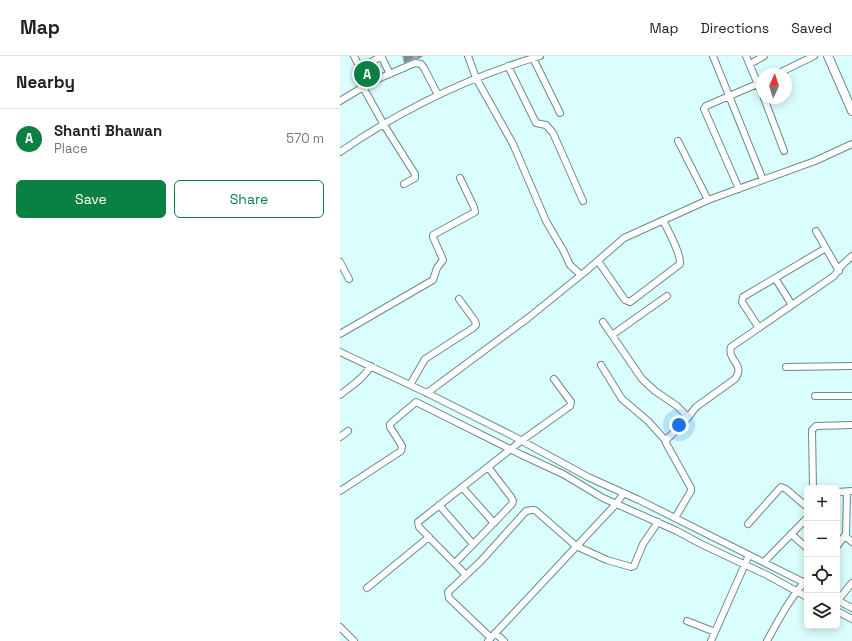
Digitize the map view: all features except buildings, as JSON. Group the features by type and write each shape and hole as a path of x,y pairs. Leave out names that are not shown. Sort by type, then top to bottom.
{"main road":[{"path":"828,56 852,111"}],"street":[{"path":"354,56 360,68 381,56 390,74"},
{"path":"468,56 476,78 513,144 546,222 570,265 581,276"},
{"path":"340,152 362,137 438,95 476,78 540,56"},
{"path":"713,56 763,180"},
{"path":"746,56 756,75"},
{"path":"750,64 764,56"},
{"path":"790,68 814,56"},
{"path":"533,58 560,113"},
{"path":"340,101 363,87 415,63 421,64 438,95"},
{"path":"508,66 536,123 546,124 554,132 583,200"},
{"path":"739,189 704,110 706,106 756,85"},
{"path":"363,87 384,125 415,174 415,178 404,184"},
{"path":"766,104 784,151"},
{"path":"678,141 708,200"},
{"path":"427,393 528,318 581,276 624,238 708,200 815,161 852,144"},
{"path":"340,334 433,280 437,268 443,260 433,235 476,212 460,178"},
{"path":"598,261 625,300 630,302 680,264 675,245 663,220"},
{"path":"816,231 839,270"},
{"path":"759,328 742,302 742,299 826,248"},
{"path":"666,441 667,438 683,424 696,407 735,379 738,375 739,367 730,354 731,347 834,276 842,265 852,256"},
{"path":"340,262 349,279"},
{"path":"775,278 792,305"},
{"path":"612,335 667,296"},
{"path":"410,385 425,359 476,325 475,321 460,299"},
{"path":"603,322 642,379 655,391 677,406 688,417"},
{"path":"340,352 368,370 410,385 427,393 591,492 620,499 674,518 746,560 767,575 802,585"},
{"path":"601,365 622,399 648,421 666,441 691,488 691,491 674,518"},
{"path":"786,367 852,366"},
{"path":"340,395 368,370"},
{"path":"466,574 419,527 418,522 439,504 570,406 571,402 554,379"},
{"path":"815,396 852,396"},
{"path":"340,491 401,451 402,446 390,427 390,424 415,402 588,477 620,499 658,522 746,560 764,562 802,585"},
{"path":"813,485 812,432 814,427 852,425"},
{"path":"340,437 348,431"},
{"path":"455,563 510,507 513,501 488,467"},
{"path":"462,487 494,523"},
{"path":"748,524 781,487 786,489 804,504"},
{"path":"840,542 845,536 847,528 849,491"},
{"path":"620,499 576,546 490,640 449,598 449,590 529,510 535,510 576,546 607,560 632,567 643,544 658,522"},
{"path":"439,504 473,544"},
{"path":"764,562 804,521"},
{"path":"791,534 804,545"},
{"path":"845,536 852,542"},
{"path":"367,588 429,537"},
{"path":"710,641 746,560"},
{"path":"840,598 852,583"},
{"path":"767,641 780,617 802,585"},
{"path":"840,601 852,608"},
{"path":"840,613 852,619"},
{"path":"687,621 715,632"},
{"path":"340,627 353,641"},
{"path":"496,633 504,641"}],"place":[{"name":"Shanti Bhawan","path":"367,74"}]}
